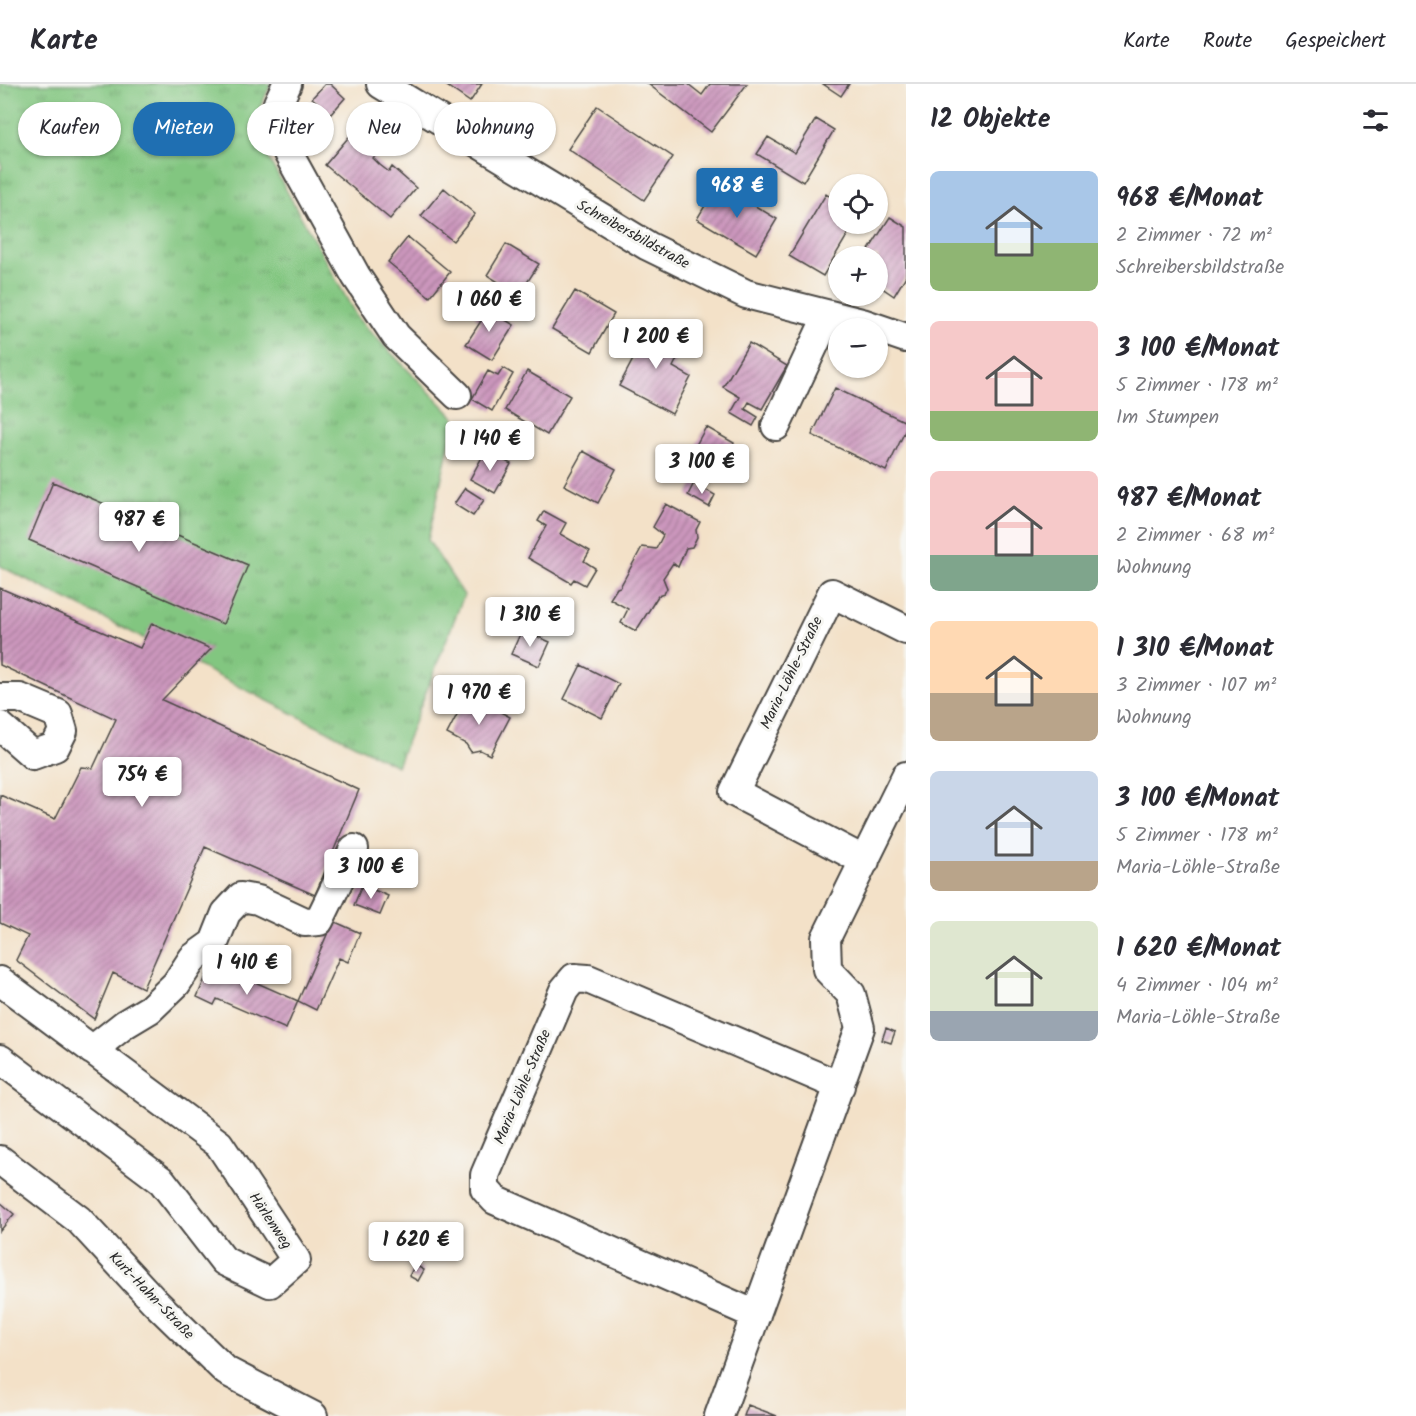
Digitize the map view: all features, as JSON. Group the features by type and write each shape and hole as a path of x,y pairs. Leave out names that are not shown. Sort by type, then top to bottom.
{"street":[{"path":"287,84 278,103 279,127 288,153 356,276 396,336 457,395"},
{"name":"Schreibersbildstraße","path":"381,84 648,246 746,294 862,323 906,339"},
{"path":"776,426 828,315"},
{"name":"Maria-Löhle-Straße","path":"864,861 734,792 832,593 906,630"},
{"path":"0,698 20,698 58,714 63,731 55,747 33,754 0,726"},
{"path":"719,1416 860,1028 851,994 827,969 826,938 906,776"},
{"path":"92,1050 125,1024 150,1009 176,984 193,958 214,943 226,913 241,897 258,900 305,922 319,921 354,849"},
{"name":"Maria-Löhle-Straße","path":"756,1315 495,1200 485,1189 485,1175 564,990 574,978 588,980 840,1086"},
{"name":"Härlenweg","path":"0,981 219,1144 296,1260 270,1283 224,1261 162,1180 0,1059"},
{"name":"Kurt-Hahn-Straße","path":"0,1160 79,1220 154,1301 226,1371 313,1416"}],"green space":[{"path":"0,84 271,84 263,102 247,102 247,156 267,156 358,319 455,418 428,540 464,595 397,766 0,566 0,170 2,169"}],"building":[{"path":"325,84 330,84 345,98 334,111 334,102 317,102 312,98"},
{"path":"444,84 482,84 470,102"},
{"path":"648,84 688,84 702,95 710,84 747,84 711,132"},
{"path":"823,84 849,84 841,96"},
{"path":"597,106 673,157 644,200 568,149"},
{"path":"816,119 834,130 803,182 757,154 768,137 795,153"},
{"path":"346,140 346,156 375,156 373,158 380,165 389,172 392,167 416,188 390,219 325,165"},
{"path":"718,184 777,219 756,254 697,219"},
{"path":"444,188 475,214 453,241 421,216"},
{"path":"826,194 828,195 828,234 848,234 841,246 828,246 828,268 823,276 789,256"},
{"path":"890,217 906,227 906,276 894,296 888,292 888,246 871,246 879,234 888,234"},
{"path":"408,237 450,272 430,297 388,262"},
{"path":"506,244 539,264 519,295 487,275"},
{"path":"575,291 614,314 592,352 552,329"},
{"path":"482,306 514,325 492,360 466,344 481,321 475,317"},
{"path":"641,324 683,347 673,367 691,377 672,414 619,386 638,350 630,346"},
{"path":"749,343 787,366 762,409 749,402 745,409 758,417 753,426 731,413 740,397 723,387"},
{"path":"503,368 513,374 492,411 472,399 488,371 498,376"},
{"path":"527,371 570,396 547,435 505,410"},
{"path":"835,388 906,422 906,429 886,471 812,435"},
{"path":"706,427 734,443 718,472 690,456"},
{"path":"486,450 511,464 495,493 470,479"},
{"path":"583,451 616,469 598,503 564,485"},
{"path":"53,482 248,565 223,624 29,540"},
{"path":"694,483 715,495 709,507 688,495"},
{"path":"465,488 484,500 473,516 454,504"},
{"path":"666,504 700,522 696,530 697,537 692,547 686,548 678,567 673,563 663,578 667,588 664,594 658,596 636,631 621,623 628,609 610,599 620,587 642,547 656,549 663,535 653,527"},
{"path":"544,511 566,523 560,534 590,551 584,561 595,568 585,585 574,579 571,583 528,558 546,526 538,521"},
{"path":"0,588 140,648 152,623 211,649 162,700 359,790 315,895 205,847 143,988 113,973 94,1019 16,960 28,936 0,923 0,795 55,819 81,767 93,768 116,719 0,665"},
{"path":"522,630 550,642 539,666 511,654"},
{"path":"581,665 619,684 602,718 564,699"},
{"path":"477,694 496,703 493,708 510,717 490,755 480,750 471,752 466,744 447,734 461,707 468,711"},
{"path":"362,885 388,896 380,915 354,905"},
{"path":"333,921 360,933 348,962 339,958 316,1010 298,1001"},
{"path":"212,963 298,1001 286,1029 217,999 214,1005 197,997"},
{"path":"886,1028 895,1032 891,1043 882,1040"},
{"path":"0,1202 14,1214 0,1231"},
{"path":"415,1265 424,1270 418,1281 409,1276"},
{"path":"748,1405 777,1416 744,1416"}]}
